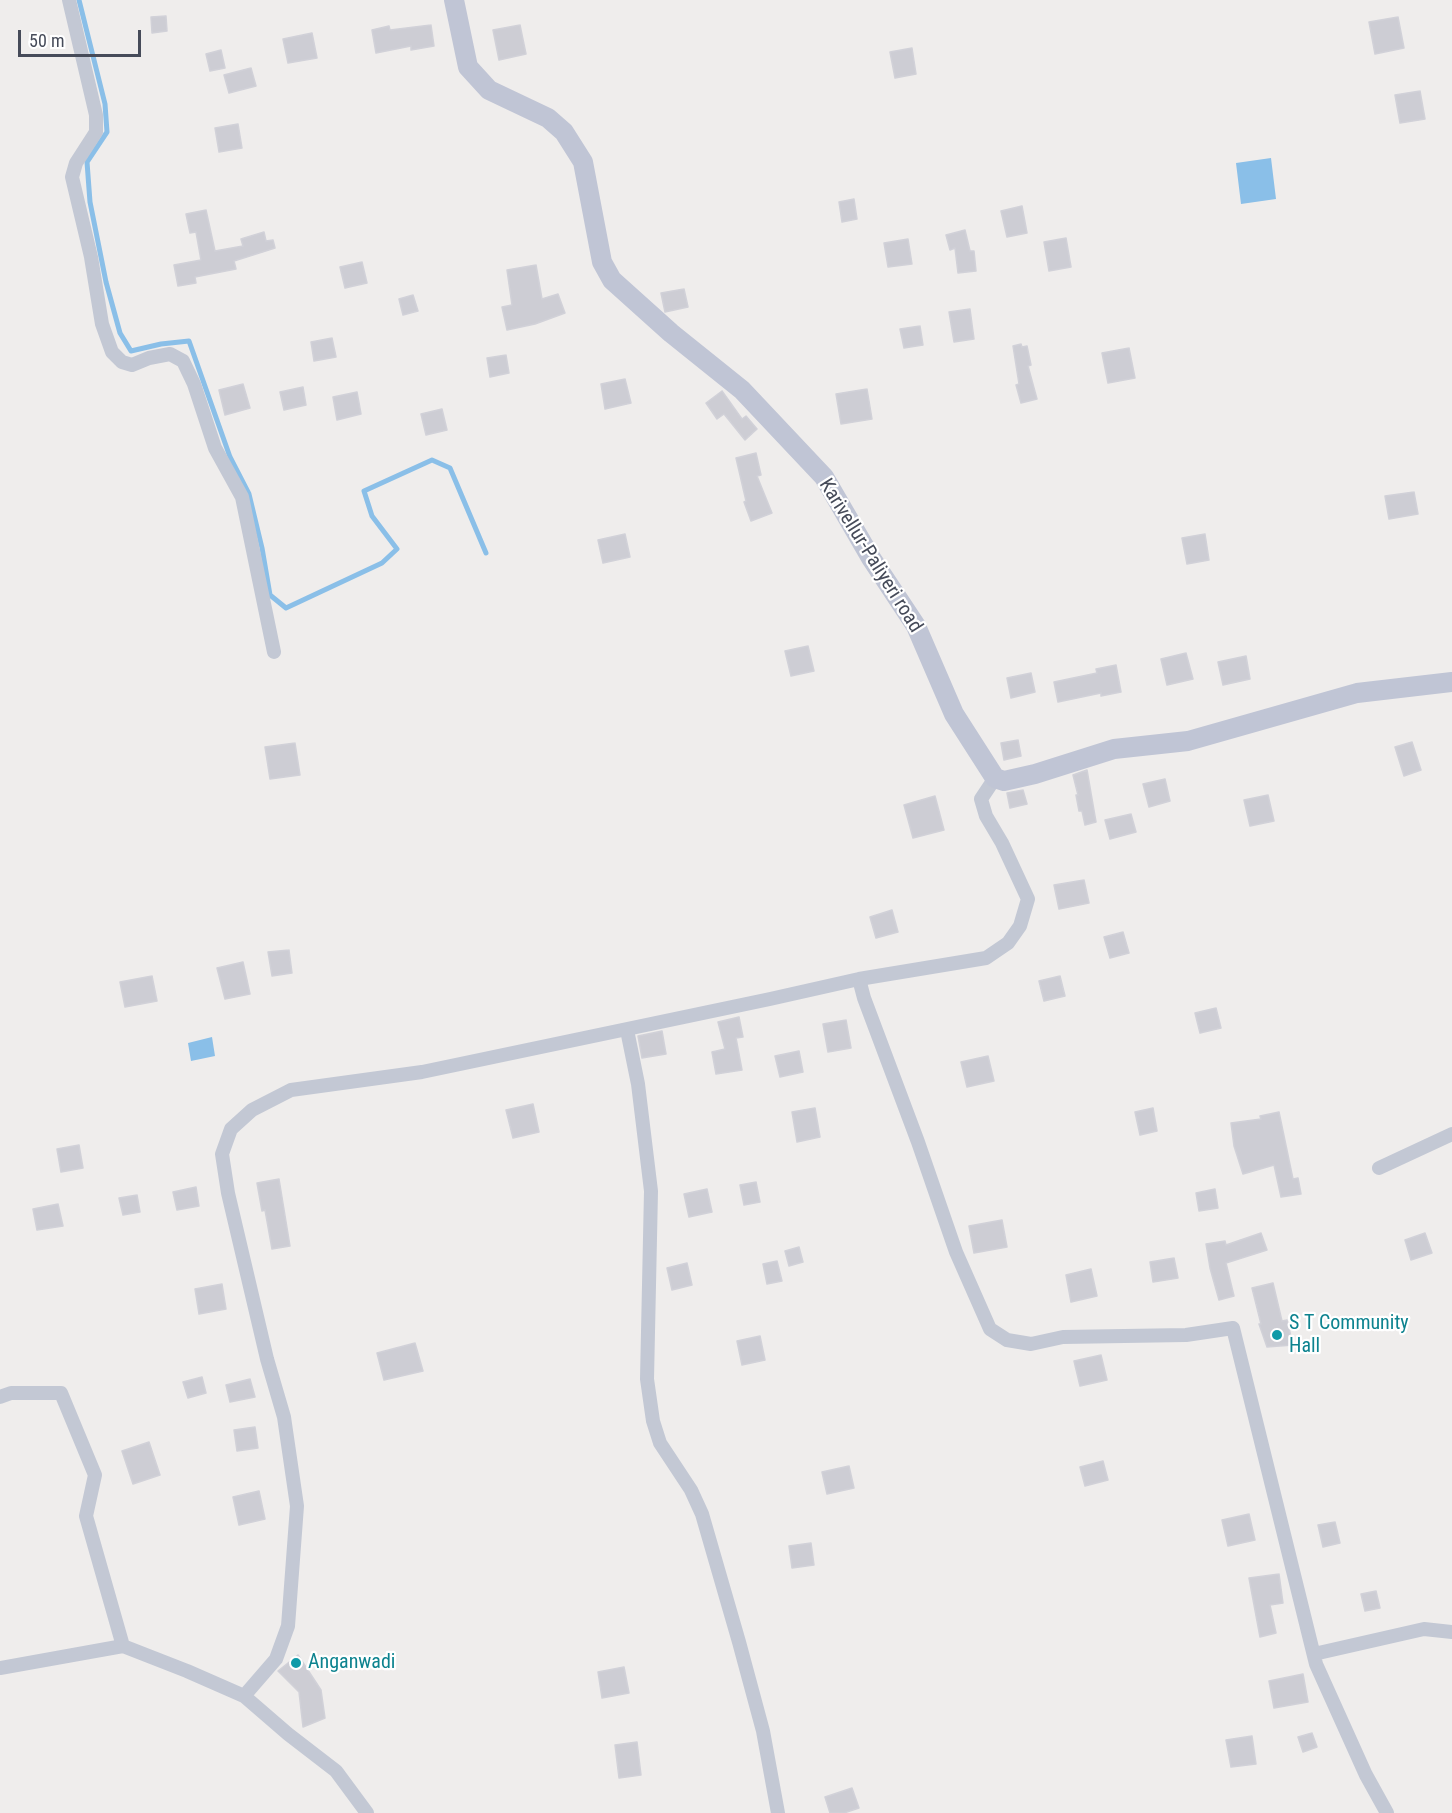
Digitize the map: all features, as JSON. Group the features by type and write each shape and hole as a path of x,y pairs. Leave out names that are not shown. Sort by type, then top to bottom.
{"main road":[{"name":"Karivellur-Paliyeri road","path":"454,0 468,67 489,90 548,118 564,132 583,162 602,262 612,280 656,320 742,390 824,477 871,558 916,626 954,714 995,778"},
{"path":"995,778 1004,781 1035,774 1114,749 1188,741 1357,693 1452,682"}],"street":[{"path":"69,0 96,115 96,132 76,162 72,177 91,257 102,324 112,352 122,362 132,365 148,358 170,354 183,362 194,384 215,448 242,497 274,652"},
{"path":"244,1696 276,1659 288,1626 297,1506 284,1417 267,1359 228,1193 222,1154 231,1130 252,1110 291,1090 422,1072 859,979 986,958 1008,943 1020,926 1028,899 1002,843 986,816 981,799 995,778"},
{"path":"859,979 956,1252 990,1329 1007,1340 1030,1344 1063,1337 1186,1335 1233,1328 1314,1654 1366,1775 1387,1813"},
{"path":"627,1030 638,1084 651,1191 647,1379 653,1421 660,1443 691,1490 702,1515 763,1731 778,1813"},
{"path":"1379,1168 1452,1134"},
{"path":"0,1397 11,1394 61,1393 94,1474 86,1516 123,1646"},
{"path":"1314,1654 1424,1629 1452,1632"},
{"path":"0,1668 123,1646 187,1671 244,1696 336,1771 367,1813"}],"water":[{"path":"1271,158 1276,199 1241,204 1236,163"},
{"path":"212,1037 215,1056 191,1061 188,1043"}],"building":[{"path":"166,16 167,31 152,33 151,17"},
{"path":"1398,17 1404,48 1375,54 1369,22"},
{"path":"431,25 434,46 411,50 411,46 376,53 372,30 389,26 390,30"},
{"path":"520,25 526,54 499,60 493,30"},
{"path":"312,33 317,58 288,63 283,39"},
{"path":"912,48 916,74 895,78 890,52"},
{"path":"221,50 225,68 210,71 206,54"},
{"path":"251,68 256,86 229,93 224,75"},
{"path":"1420,91 1425,119 1400,123 1395,95"},
{"path":"238,124 242,148 219,152 215,128"},
{"path":"854,199 857,219 842,222 839,202"},
{"path":"1022,206 1027,233 1007,237 1001,211"},
{"path":"206,210 215,251 243,246 241,239 264,232 266,241 273,240 275,248 234,261 236,269 195,277 196,283 178,286 174,265 201,260 196,232 190,233 186,214"},
{"path":"965,230 970,251 974,251 976,271 958,273 955,248 950,250 946,235"},
{"path":"1066,238 1071,267 1049,271 1044,242"},
{"path":"908,239 912,264 888,267 884,243"},
{"path":"362,262 367,283 345,288 340,267"},
{"path":"536,265 542,299 558,294 565,313 535,324 507,330 502,307 512,305 507,270"},
{"path":"684,289 688,307 665,312 661,293"},
{"path":"413,295 418,311 403,315 399,299"},
{"path":"970,309 974,339 954,342 949,312"},
{"path":"920,326 923,345 904,348 900,329"},
{"path":"332,338 336,357 314,361 311,342"},
{"path":"1021,344 1022,347 1027,346 1031,365 1028,366 1037,399 1021,403 1016,385 1019,384 1013,346"},
{"path":"1129,348 1135,378 1108,383 1102,353"},
{"path":"506,355 509,373 490,377 487,358"},
{"path":"625,379 631,403 605,409 601,384"},
{"path":"243,384 250,408 225,415 219,390"},
{"path":"303,387 306,405 284,410 280,392"},
{"path":"867,389 872,419 841,424 836,394"},
{"path":"722,391 742,419 746,416 757,429 745,440 724,414 717,419 706,403"},
{"path":"357,392 361,414 337,420 333,397"},
{"path":"442,409 447,430 426,435 421,414"},
{"path":"756,453 761,475 757,476 772,513 751,521 744,502 746,501 736,458"},
{"path":"1414,492 1418,514 1389,519 1385,496"},
{"path":"625,534 630,557 603,563 598,540"},
{"path":"1205,534 1209,560 1187,564 1182,538"},
{"path":"808,646 814,671 791,676 785,651"},
{"path":"1186,653 1193,679 1167,685 1161,659"},
{"path":"1246,656 1250,679 1223,685 1218,662"},
{"path":"1116,665 1121,692 1101,696 1101,693 1058,702 1054,682 1097,673 1096,669"},
{"path":"1031,673 1035,692 1011,698 1007,678"},
{"path":"1018,740 1021,756 1004,760 1001,743"},
{"path":"1412,742 1421,770 1404,776 1395,747"},
{"path":"295,743 300,775 270,779 265,747"},
{"path":"1087,770 1096,822 1085,825 1082,811 1079,811 1073,775"},
{"path":"1165,779 1170,801 1149,807 1143,784"},
{"path":"1023,790 1027,804 1010,808 1007,793"},
{"path":"1268,795 1274,821 1250,826 1244,800"},
{"path":"935,796 944,830 913,838 904,805"},
{"path":"1131,814 1136,832 1110,839 1105,820"},
{"path":"1084,880 1089,903 1059,909 1054,885"},
{"path":"892,910 898,932 876,938 870,917"},
{"path":"1123,932 1129,953 1110,958 1104,937"},
{"path":"289,950 292,973 272,976 268,952"},
{"path":"243,962 250,994 225,999 217,968"},
{"path":"152,976 157,1001 125,1007 120,982"},
{"path":"1060,976 1065,996 1044,1001 1039,981"},
{"path":"1216,1008 1221,1028 1200,1033 1195,1013"},
{"path":"739,1017 743,1037 736,1038 742,1070 716,1074 712,1052 725,1049 718,1022"},
{"path":"846,1020 851,1048 828,1052 823,1024"},
{"path":"662,1031 666,1054 642,1058 638,1036"},
{"path":"799,1051 803,1072 780,1077 775,1056"},
{"path":"988,1056 994,1081 967,1087 961,1062"},
{"path":"533,1104 539,1132 513,1138 506,1110"},
{"path":"815,1108 820,1137 797,1142 792,1112"},
{"path":"1153,1108 1157,1131 1140,1135 1135,1112"},
{"path":"1279,1112 1293,1179 1298,1178 1301,1194 1281,1197 1274,1165 1243,1174 1234,1146 1231,1123 1261,1119 1260,1116"},
{"path":"79,1145 83,1168 61,1172 57,1149"},
{"path":"279,1179 290,1246 272,1249 265,1210 262,1211 257,1183"},
{"path":"756,1182 760,1202 744,1205 740,1185"},
{"path":"196,1187 199,1206 177,1210 173,1192"},
{"path":"707,1189 712,1212 689,1217 684,1194"},
{"path":"1215,1189 1218,1208 1199,1211 1196,1193"},
{"path":"137,1195 140,1212 123,1215 119,1198"},
{"path":"58,1204 63,1226 37,1230 33,1209"},
{"path":"1002,1220 1007,1247 974,1253 969,1226"},
{"path":"1261,1233 1267,1250 1226,1263 1234,1296 1219,1300 1206,1244 1225,1241 1226,1245"},
{"path":"1425,1233 1432,1253 1411,1260 1405,1240"},
{"path":"799,1247 803,1262 789,1266 785,1251"},
{"path":"1174,1258 1178,1278 1153,1282 1150,1262"},
{"path":"777,1261 782,1281 767,1284 763,1264"},
{"path":"687,1263 692,1285 672,1290 667,1268"},
{"path":"1091,1269 1097,1296 1071,1302 1066,1275"},
{"path":"1273,1283 1282,1321 1287,1320 1293,1345 1267,1347 1259,1324 1261,1324 1252,1288"},
{"path":"222,1284 226,1309 199,1314 195,1289"},
{"path":"760,1336 765,1360 742,1365 737,1341"},
{"path":"415,1343 423,1371 384,1380 377,1353"},
{"path":"1101,1355 1107,1380 1080,1386 1074,1361"},
{"path":"202,1377 206,1393 188,1398 183,1382"},
{"path":"250,1379 255,1397 230,1402 226,1385"},
{"path":"255,1427 258,1448 237,1451 234,1430"},
{"path":"149,1442 160,1475 133,1484 122,1451"},
{"path":"1103,1461 1108,1480 1085,1486 1080,1467"},
{"path":"849,1466 854,1488 827,1494 822,1472"},
{"path":"259,1491 265,1519 239,1525 233,1497"},
{"path":"1249,1514 1255,1540 1228,1546 1222,1520"},
{"path":"1335,1522 1340,1543 1323,1547 1318,1525"},
{"path":"811,1543 814,1565 792,1568 789,1546"},
{"path":"1279,1574 1283,1603 1270,1605 1276,1633 1260,1637 1249,1578"},
{"path":"1376,1591 1380,1608 1365,1611 1361,1594"},
{"path":"298,1655 321,1690 325,1718 303,1727 299,1692 278,1671"},
{"path":"624,1667 629,1693 602,1698 598,1672"},
{"path":"1303,1674 1308,1702 1274,1708 1269,1681"},
{"path":"1312,1733 1317,1747 1303,1752 1298,1737"},
{"path":"1252,1736 1256,1764 1231,1767 1226,1740"},
{"path":"637,1742 641,1775 619,1778 615,1745"},
{"path":"852,1788 859,1808 844,1813 830,1813 825,1797"}],"waterway":[{"path":"79,0 105,104 107,132 87,162 90,202 106,282 120,333 131,351 161,344 189,341 230,457 249,494 270,595 286,608 382,563 397,549 372,516 364,491 432,460 450,468 486,553"}],"place":[{"name":"S T Community Hall","path":"1277,1335"},
{"name":"Anganwadi","path":"296,1663"}]}
